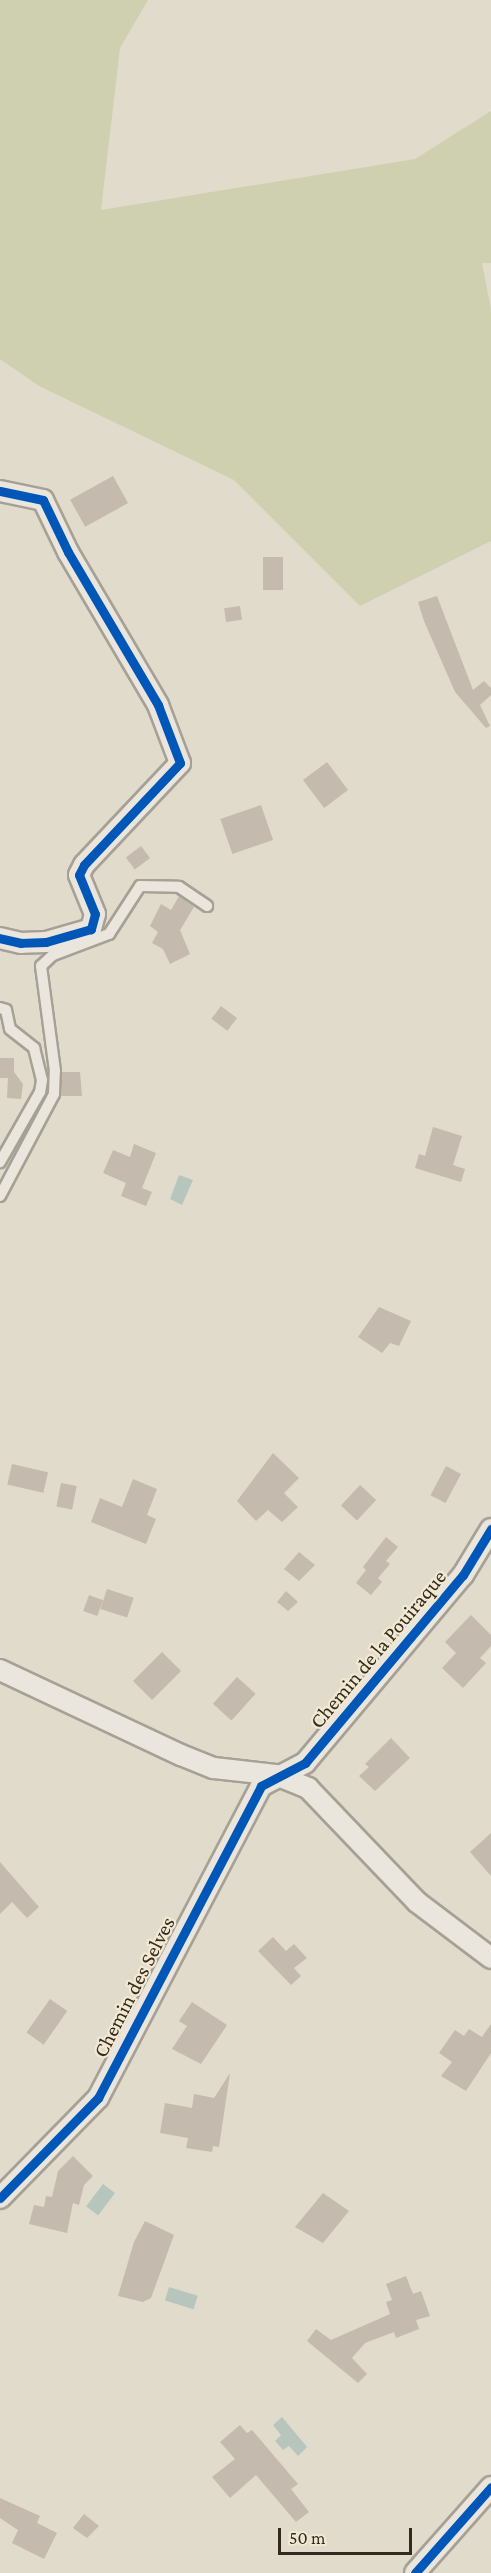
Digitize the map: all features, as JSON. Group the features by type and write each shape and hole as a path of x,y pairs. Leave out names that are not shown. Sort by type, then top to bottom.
{"street":[{"path":"0,491 43,500 68,552 158,705 180,763 84,865 79,875 95,914 91,929 46,942 0,938"},
{"name":"Chemin de la Pouiraque","path":"276,1775 305,1763 463,1575 491,1529"},
{"path":"0,1670 180,1755 214,1768 276,1775 308,1788 417,1902 491,1958"},
{"name":"Chemin des Selves","path":"0,2198 98,2098 244,1815 261,1786 276,1775"},
{"path":"415,2573 491,2487"}],"lane":[{"path":"0,1196 54,1094 55,1071 41,966 53,955 109,934 140,886 179,887 207,906"},
{"path":"0,1008 6,1010 5,1031 34,1048 42,1080 40,1092 0,1162"}],"green space":[{"path":"0,0 148,0 120,48 101,210 415,159 491,111 491,263 482,263 491,309 491,541 360,606 234,480 39,386 0,359"}],"shaded area":[{"path":"179,1175 193,1180 182,1205 170,1199"},
{"path":"103,2184 115,2193 98,2215 86,2206"},
{"path":"169,2287 198,2296 194,2309 165,2300"},
{"path":"282,2417 307,2447 298,2456 289,2446 283,2450 275,2441 281,2435 273,2425"}],"building":[{"path":"113,476 128,503 85,527 70,500"},
{"path":"263,557 283,557 283,590 263,590"},
{"path":"437,596 473,690 484,681 491,688 491,695 480,705 490,726 486,728 455,692 424,621 418,602"},
{"path":"240,606 242,620 226,622 224,608"},
{"path":"327,762 348,790 324,808 303,780"},
{"path":"261,805 273,840 232,854 220,819"},
{"path":"141,846 150,858 135,869 126,857"},
{"path":"179,896 194,907 180,930 190,954 170,964 163,949 152,943 158,932 150,926 161,904 171,910"},
{"path":"221,1006 237,1018 227,1031 211,1019"},
{"path":"0,1058 14,1058 14,1072 23,1084 21,1099 7,1098 8,1078 0,1078"},
{"path":"62,1072 80,1072 82,1096 61,1096"},
{"path":"433,1127 462,1136 453,1165 465,1169 461,1182 415,1168 419,1154 425,1156"},
{"path":"134,1144 156,1153 142,1188 152,1192 146,1206 121,1196 126,1183 103,1173 113,1150 130,1157"},
{"path":"379,1307 411,1321 399,1346 390,1343 382,1353 358,1337"},
{"path":"273,1453 299,1478 284,1493 298,1507 282,1522 268,1510 256,1521 237,1501"},
{"path":"12,1464 48,1472 43,1493 7,1484"},
{"path":"446,1466 461,1474 446,1503 431,1495"},
{"path":"133,1479 157,1489 147,1515 156,1519 146,1544 91,1522 100,1498 122,1507"},
{"path":"61,1483 77,1486 72,1510 56,1507"},
{"path":"360,1485 376,1500 357,1520 341,1505"},
{"path":"386,1537 398,1547 386,1561 390,1564 378,1578 382,1582 371,1595 356,1583 366,1570 363,1567"},
{"path":"299,1552 315,1565 299,1581 284,1569"},
{"path":"107,1589 134,1598 127,1618 101,1609"},
{"path":"286,1591 298,1602 288,1611 277,1602"},
{"path":"89,1595 103,1600 97,1616 83,1611"},
{"path":"471,1615 491,1635 491,1646 480,1658 486,1663 463,1688 442,1668 456,1653 445,1642"},
{"path":"162,1652 181,1671 152,1700 133,1681"},
{"path":"237,1677 256,1694 231,1720 213,1704"},
{"path":"391,1738 410,1758 375,1791 359,1776 369,1767 365,1764"},
{"path":"491,1833 491,1876 470,1852"},
{"path":"0,1862 39,1907 27,1918 12,1902 0,1914"},
{"path":"273,1937 286,1951 294,1944 307,1958 294,1968 301,1976 291,1985 258,1951"},
{"path":"50,1999 67,2011 44,2045 26,2033"},
{"path":"192,2002 227,2025 201,2064 172,2049 187,2026 179,2021"},
{"path":"491,2024 491,2053 466,2091 441,2076 452,2062 439,2053 455,2030 464,2036 469,2029 482,2037"},
{"path":"230,2073 219,2147 213,2146 212,2152 186,2148 188,2138 160,2133 165,2103 192,2108 194,2094 214,2098"},
{"path":"73,2156 93,2176 84,2185 79,2205 73,2203 67,2233 29,2224 34,2205 44,2207 46,2196 52,2197 58,2171"},
{"path":"323,2193 349,2211 323,2243 295,2227"},
{"path":"145,2221 174,2235 151,2298 143,2302 118,2296 134,2242"},
{"path":"406,2276 413,2294 421,2291 430,2316 416,2320 419,2329 396,2338 394,2332 365,2343 352,2358 367,2374 358,2383 307,2341 316,2329 331,2340 390,2314 386,2302 392,2300 386,2284"},
{"path":"240,2425 247,2433 252,2430 298,2484 291,2489 309,2512 296,2522 256,2475 230,2498 212,2477 235,2459 220,2442"},
{"path":"0,2498 40,2516 37,2523 57,2533 44,2559 12,2543 18,2530 0,2518"},
{"path":"84,2514 99,2526 87,2538 73,2528"}],"cycle path":[{"path":"0,491 43,500 68,552 158,705 180,763 84,865 79,875 95,914 91,929 46,942 21,943 0,938"},
{"path":"0,2198 98,2098 261,1786 305,1763 463,1575 491,1529"},
{"path":"415,2573 491,2487"}]}
